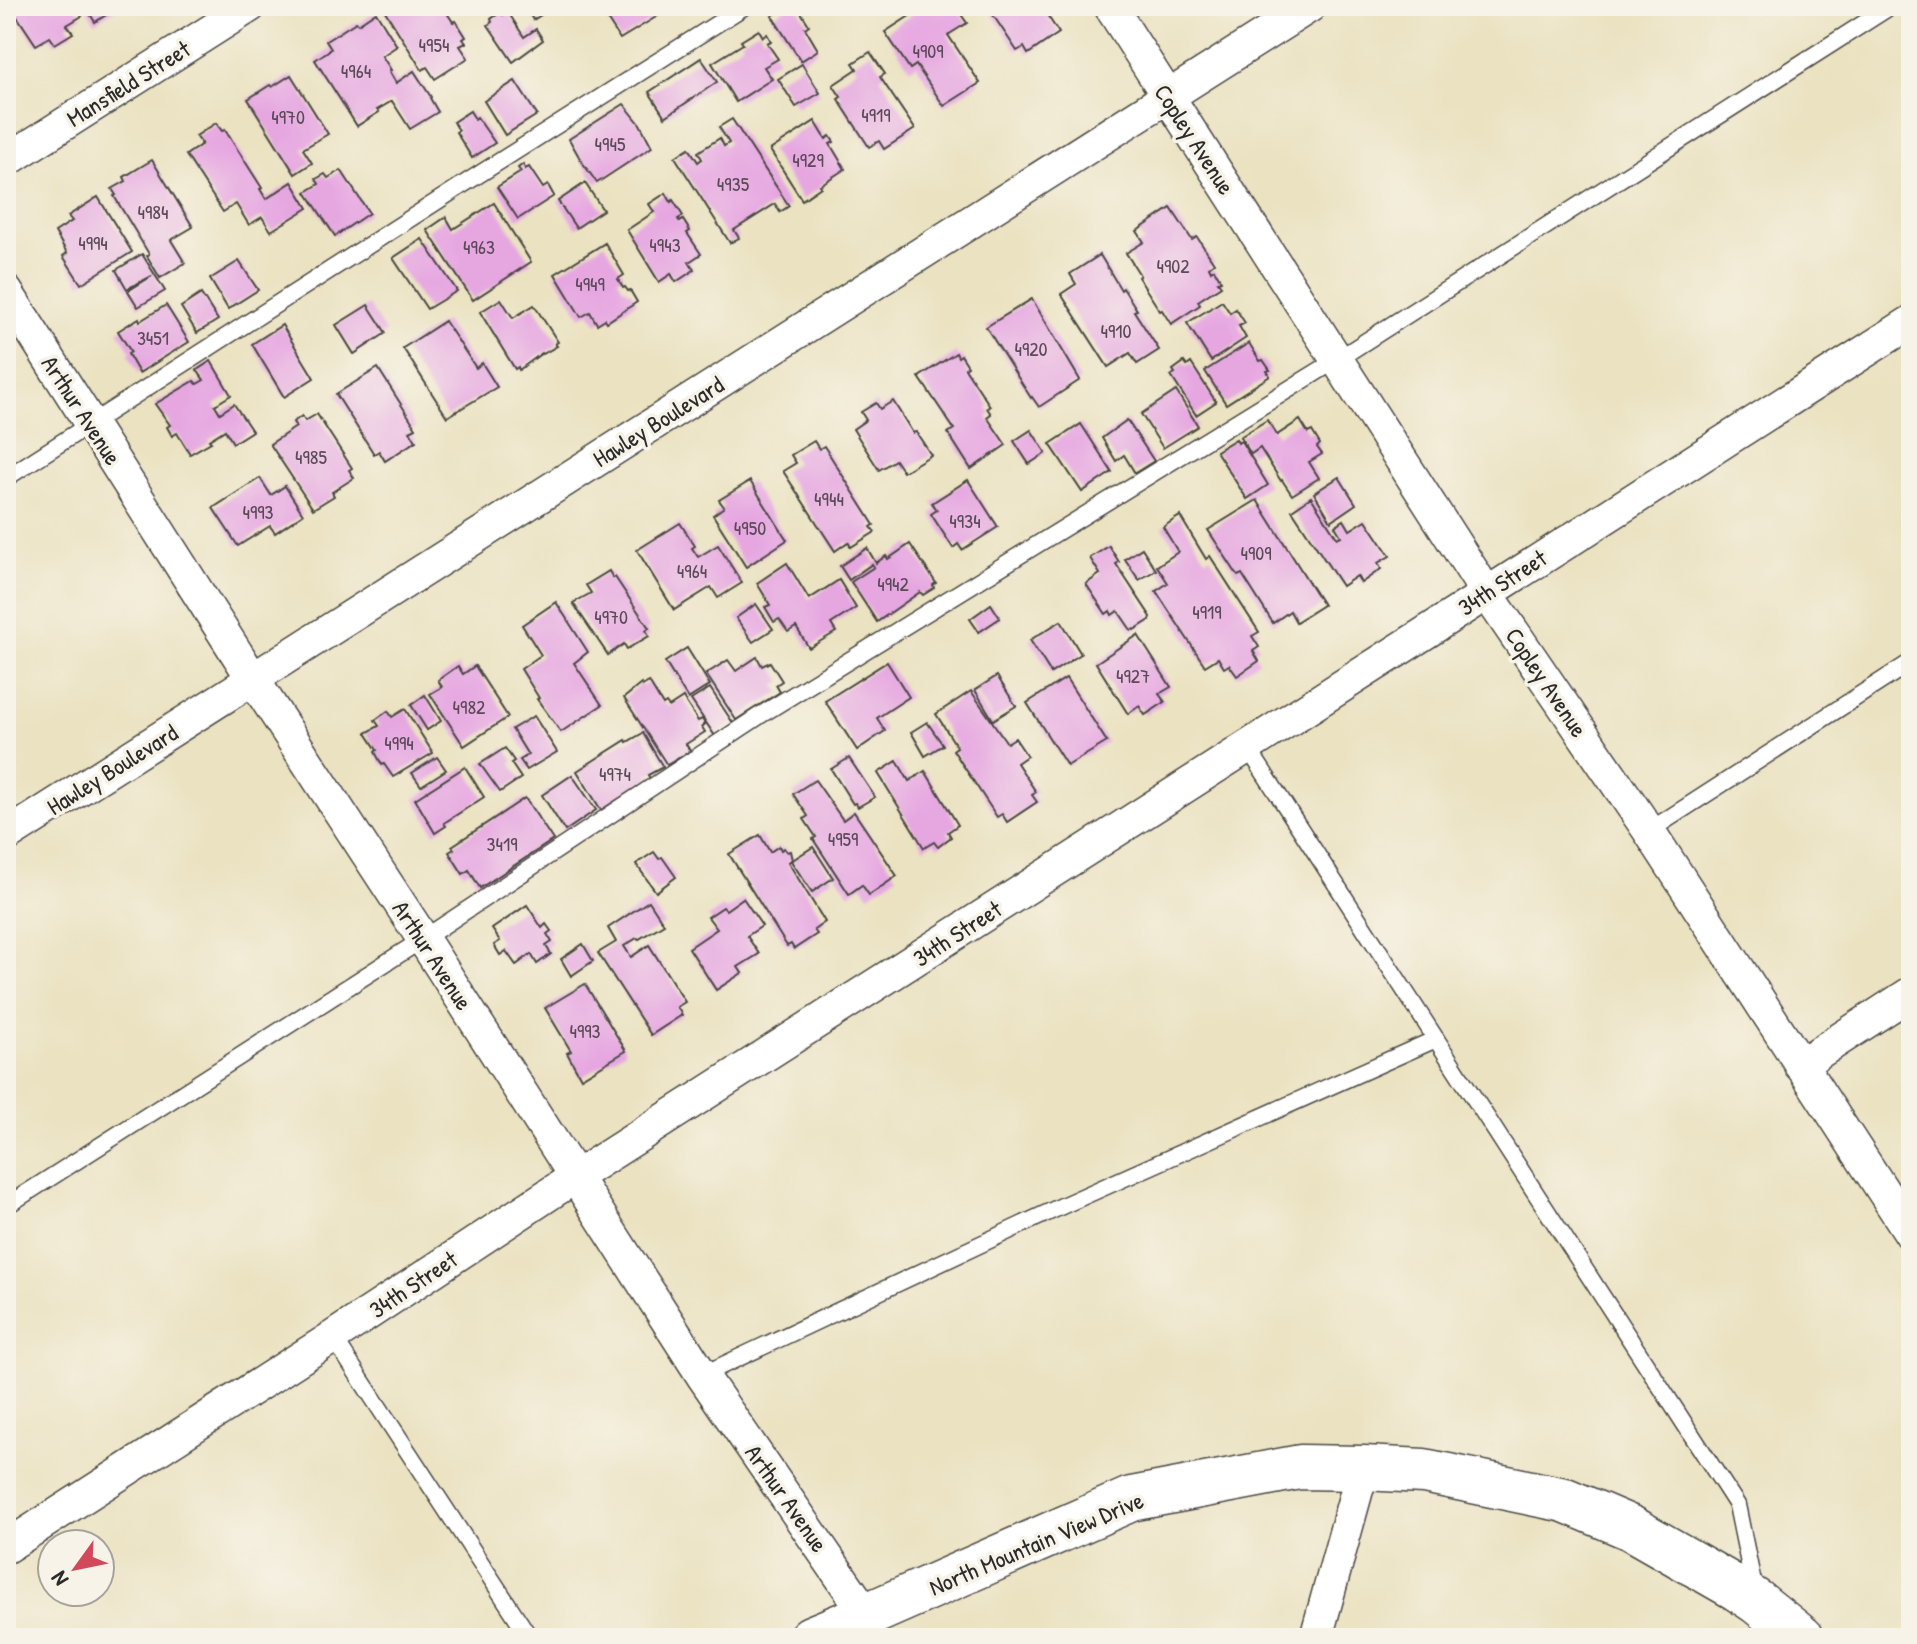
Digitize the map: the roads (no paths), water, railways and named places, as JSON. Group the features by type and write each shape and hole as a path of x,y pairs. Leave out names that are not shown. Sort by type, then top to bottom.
{"street":[{"name":"Mansfield Street","path":"6,161 250,6"},
{"name":"Copley Avenue","path":"1110,6 1486,592 1649,831 1911,1234"},
{"name":"Hawley Boulevard","path":"6,836 1310,6"},
{"name":"Arthur Avenue","path":"6,291 702,1375 867,1615"},
{"name":"34th Street","path":"6,1547 575,1177 1911,322"},
{"path":"1800,1065 1911,993"},
{"name":"North Mountain View Drive","path":"811,1638 1131,1499 1300,1467 1424,1471 1565,1500 1631,1528 1757,1602 1802,1638"},
{"path":"1316,1638 1363,1468"}],"lane":[{"path":"6,478 745,6"},
{"path":"6,1206 423,939 759,716 1338,359 1891,6"},
{"path":"1649,831 1911,662"},
{"path":"1248,748 1737,1505 1757,1602"},
{"path":"702,1375 1064,1205 1436,1039"},
{"path":"333,1337 530,1638"}]}
